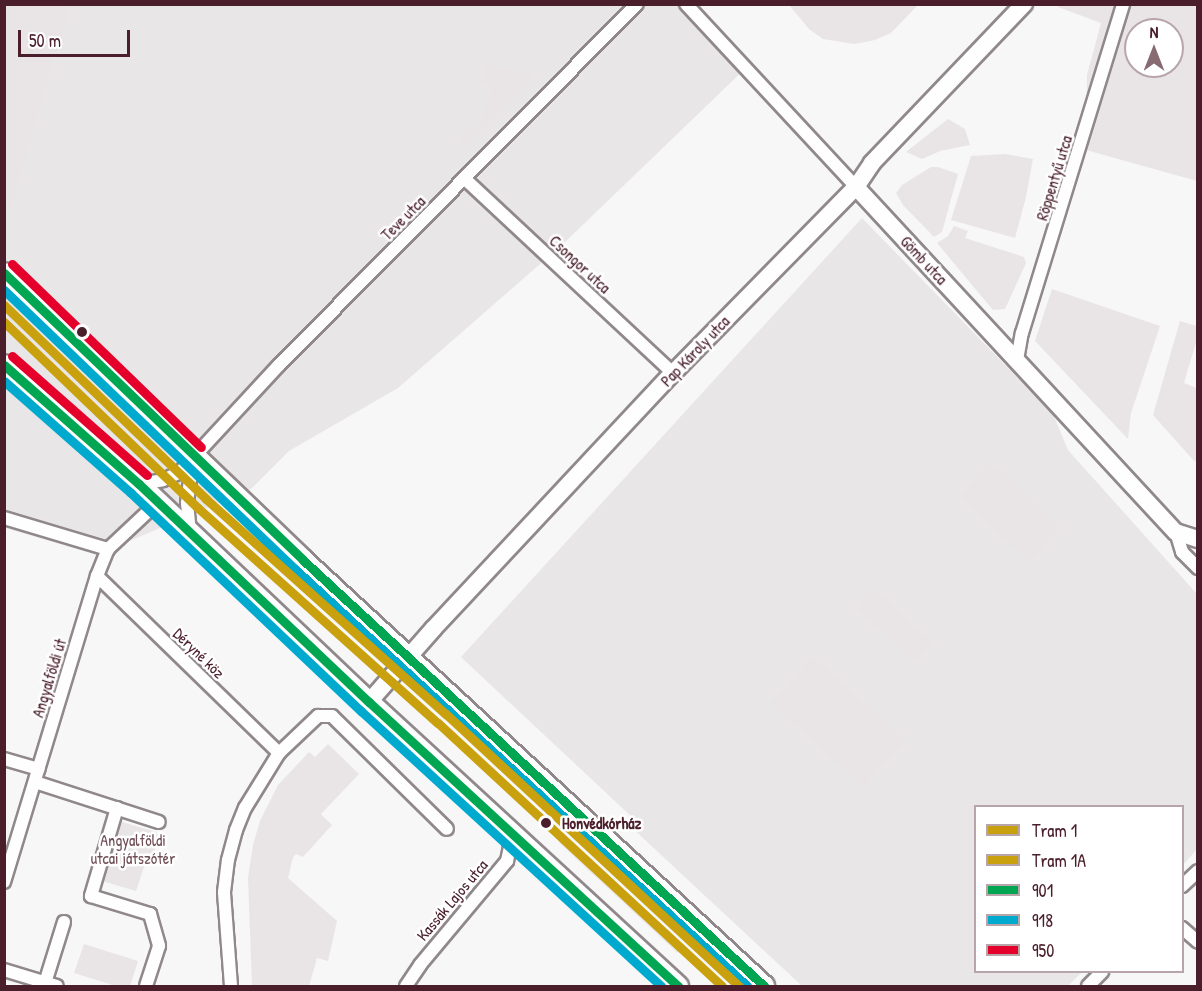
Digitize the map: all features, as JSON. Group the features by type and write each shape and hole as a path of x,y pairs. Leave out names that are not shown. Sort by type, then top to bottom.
{"main road":[{"path":"4,273 193,456 762,986"},
{"path":"4,365 139,484 334,666 369,702 678,987"}],"street":[{"name":"Teve utca","path":"139,484 163,480 179,473 279,365 636,4"},
{"name":"Gömb utca","path":"686,4 1176,532"},
{"name":"Pap Károly utca","path":"369,702 408,657 673,373 856,187 880,154 1024,4"},
{"name":"Röppentyű utca","path":"1017,360 1022,333 1042,274 1123,4"},
{"name":"Csongor utca","path":"465,179 673,373"},
{"path":"190,534 187,503 193,456"},
{"name":"Angyalföldi út","path":"4,882 97,576 108,549 158,502"},
{"path":"4,518 108,549"},
{"path":"1176,532 1197,539"},
{"path":"1176,532 1182,552 1197,568"},
{"name":"Déryné köz","path":"97,576 279,753"},
{"path":"231,987 224,892 228,860 245,808 279,753 318,716 332,716 447,829"},
{"path":"4,759 39,769"},
{"path":"35,782 159,822"},
{"path":"117,808 91,896 150,914 159,946 146,987"},
{"name":"Kassák Lajos utca","path":"406,987 420,965 507,861 510,847 508,831"},
{"path":"1184,884 1197,871"},
{"path":"4,970 51,985 64,922"},
{"path":"1184,930 1197,942"},
{"path":"1088,987 1101,973"}],"shaded area":[{"path":"4,5 696,5 750,64 564,243 398,388 289,451 251,489 97,555 5,528"},
{"path":"862,218 1053,414 1068,450 1197,594 1197,849 1184,864 1184,805 974,805 974,973 1081,973 1068,986 802,986 629,825 634,819 461,657"}],"green space":[{"path":"1060,4 1197,5 1197,181 1086,150 1087,75 1101,23 1058,7"},
{"path":"4,5 70,5 11,208 4,201"},
{"path":"789,5 918,5 891,33 875,40 854,44 823,39 809,29"},
{"path":"487,64 535,76 467,146 460,143 466,127 478,130 492,86 482,83"},
{"path":"948,119 965,129 970,145 940,151 922,159 906,152"},
{"path":"1005,154 1033,159 1015,238 951,220 971,156"},
{"path":"931,167 958,174 942,232 934,237 903,205 896,193 902,185"},
{"path":"954,226 968,231 965,238 1024,257 1026,263 1005,309 993,310 937,243 948,236"},
{"path":"1052,289 1160,326 1131,413 1128,439 1035,341"},
{"path":"1180,321 1197,326 1197,339 1184,383 1197,388 1198,454 1195,462 1153,415"},
{"path":"991,462 1061,527 1029,562 959,496"},
{"path":"873,589 932,642 915,660 856,608"},
{"path":"813,657 905,740 864,786 772,703"},
{"path":"328,744 359,774 321,814 332,825 303,857 296,854 293,857 288,878 337,921 328,961 317,958 309,986 252,986 248,878 253,845 260,821 278,785 309,752 315,757"},
{"name":"Angyalföldi utcai játszótér","path":"119,821 156,832 159,837 151,862 144,867 136,891 102,881"},
{"path":"563,838 681,948 677,953 559,842"},
{"path":"84,944 138,961 130,986 116,986 74,973"}],"tram line":[{"name":"1","path":"4,305 206,499 446,714 739,986"},
{"name":"1A","path":"4,322 198,508 438,723 722,986"}],"transit line":[{"name":"950","path":"12,264 201,447"},
{"name":"901","path":"4,273 303,560 764,986"},
{"name":"918","path":"4,290 295,569 747,986"},
{"name":"950","path":"12,356 147,475"},
{"name":"901","path":"4,365 139,484 369,702 678,986"},
{"name":"918","path":"4,381 131,493 361,711 661,986"}],"place":[{"name":"Honvédkórház","path":"546,823"}]}
